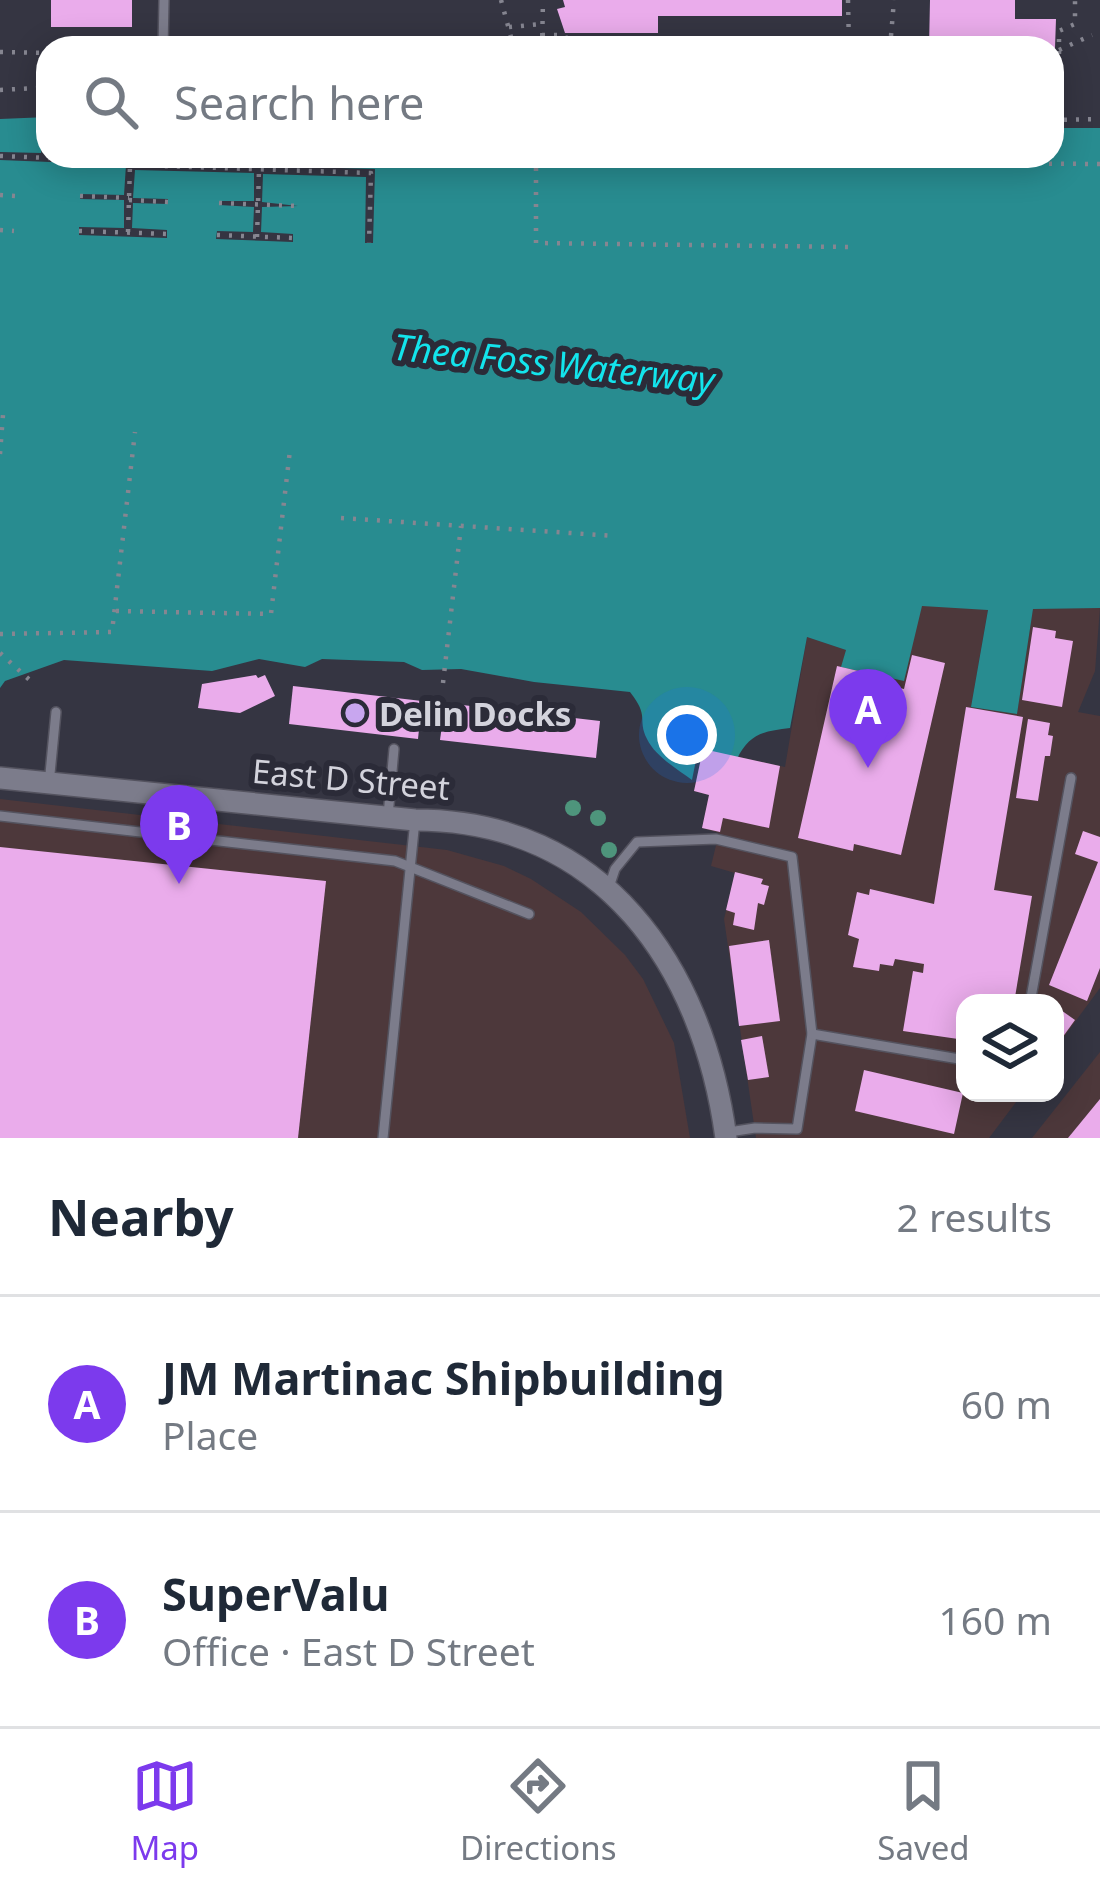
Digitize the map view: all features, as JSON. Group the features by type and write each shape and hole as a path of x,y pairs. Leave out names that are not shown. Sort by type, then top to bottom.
{"street":[{"name":"East D Street","path":"0,778 416,820 456,820 522,839 554,854 608,890 653,938 683,985 710,1052 725,1135"}],"lane":[{"path":"164,0 164,36"},
{"path":"49,784 56,712"},
{"path":"388,816 394,749"},
{"path":"1032,994 1071,778"},
{"path":"0,816 395,861 529,914"},
{"path":"383,1138 416,820"},
{"path":"608,890 616,869 637,842 716,839 792,856 812,1034 797,1130 755,1128 725,1135"},
{"path":"812,1034 956,1058"}],"path":[{"path":"501,0 511,36"},
{"path":"543,0 542,35 565,36"},
{"path":"848,0 849,36"},
{"path":"891,36 894,0"},
{"path":"1059,36 1059,31 1075,24 1075,0"},
{"path":"508,27 542,24"},
{"path":"1064,48 1092,34"},
{"path":"0,52 36,52"},
{"path":"0,90 36,88"},
{"path":"1064,120 1100,119"},
{"path":"0,156 36,157"},
{"path":"1064,163 1100,164"},
{"path":"128,233 130,168"},
{"path":"207,168 371,173 369,243"},
{"path":"536,168 536,243 850,247"},
{"path":"257,236 259,170"},
{"path":"0,195 15,196"},
{"path":"80,196 168,202"},
{"path":"219,203 298,206"},
{"path":"0,230 14,231"},
{"path":"79,231 167,234"},
{"path":"217,236 293,238"},
{"path":"0,454 4,416"},
{"path":"0,634 112,632 135,432"},
{"path":"116,611 271,614 290,450"},
{"path":"341,518 616,536"},
{"path":"443,683 461,526"},
{"path":"0,653 34,684"}],"shaded area":[{"path":"922,605 988,609 971,707 1017,713 1033,608 1100,608 1095,671 1078,712 1100,716 1100,988 1064,1037 1064,994 956,994 956,1102 1016,1102 989,1138 756,1138 724,919 735,873 711,866 719,833 702,828 709,795 694,791 703,749 785,767 807,637 846,650 842,666"},
{"path":"0,799 447,850 531,879 581,912 643,979 674,1043 690,1138 0,1138"},
{"path":"1100,1052 1100,1138 1032,1138"}],"water":[{"name":"Thea Foss Waterway","path":"36,118 36,168 1064,168 1064,128 1100,128 1100,608 1033,609 1017,714 971,707 988,610 922,606 904,681 841,667 846,650 807,637 790,728 758,735 737,759 698,750 692,780 651,745 640,707 630,692 461,669 422,670 404,662 322,659 305,667 259,659 212,671 64,660 5,681 0,688 0,119"}],"pier":[{"path":"0,152 36,153 36,161 0,160"},
{"path":"126,168 375,169 373,243 365,243 366,177 263,174 262,202 298,206 262,207 261,232 293,234 293,242 216,239 217,231 253,232 254,207 219,205 219,201 254,201 254,173 135,170 133,198 168,199 168,204 133,203 132,228 167,230 167,238 79,235 79,227 124,228 124,200 80,199 80,194 124,195"}],"building":[{"path":"51,0 132,0 132,27 51,27"},
{"path":"563,0 842,0 842,16 658,16 658,33 565,33 557,9 565,7"},
{"path":"930,0 1015,0 1015,19 1056,19 1055,36 929,36"},
{"path":"1033,627 1056,631 1055,638 1073,641 1062,707 1022,700"},
{"path":"912,655 945,663 901,855 854,844 853,851 798,838 837,666 893,679 891,686 904,689"},
{"path":"265,675 275,696 240,713 198,708 202,684"},
{"name":"Delin Docks","path":"293,686 422,701 418,739 289,724"},
{"path":"445,703 600,721 596,758 440,740"},
{"path":"966,707 1023,717 994,890 1032,896 1016,994 956,994 956,1039 903,1031 913,971 923,973 924,964 895,959 893,966 880,964 879,971 853,967 859,939 848,935 857,892 869,895 870,889 934,904"},
{"path":"1028,719 1050,723 1048,735 1053,736 1038,801 1016,798"},
{"path":"703,749 780,766 769,828 723,818 720,832 702,828 709,795 694,791"},
{"path":"1083,831 1100,837 1100,968 1087,1001 1049,985 1098,862 1075,854"},
{"path":"0,847 326,881 298,1138 0,1138"},
{"path":"735,872 763,879 761,884 769,886 764,905 758,903 754,930 733,925 735,913 726,910"},
{"path":"769,940 780,1021 739,1026 729,946"},
{"path":"1064,1012 1075,1020 1064,1035"},
{"path":"762,1036 769,1077 748,1080 741,1040"},
{"path":"864,1070 956,1091 956,1102 961,1102 954,1134 855,1111"},
{"path":"1100,1099 1100,1138 1068,1138"}],"place":[{"name":"Delin Docks","path":"355,713"},
{"name":"JM Martinac Shipbuilding","path":"868,768"},
{"name":"SuperValu","path":"179,884"}]}
